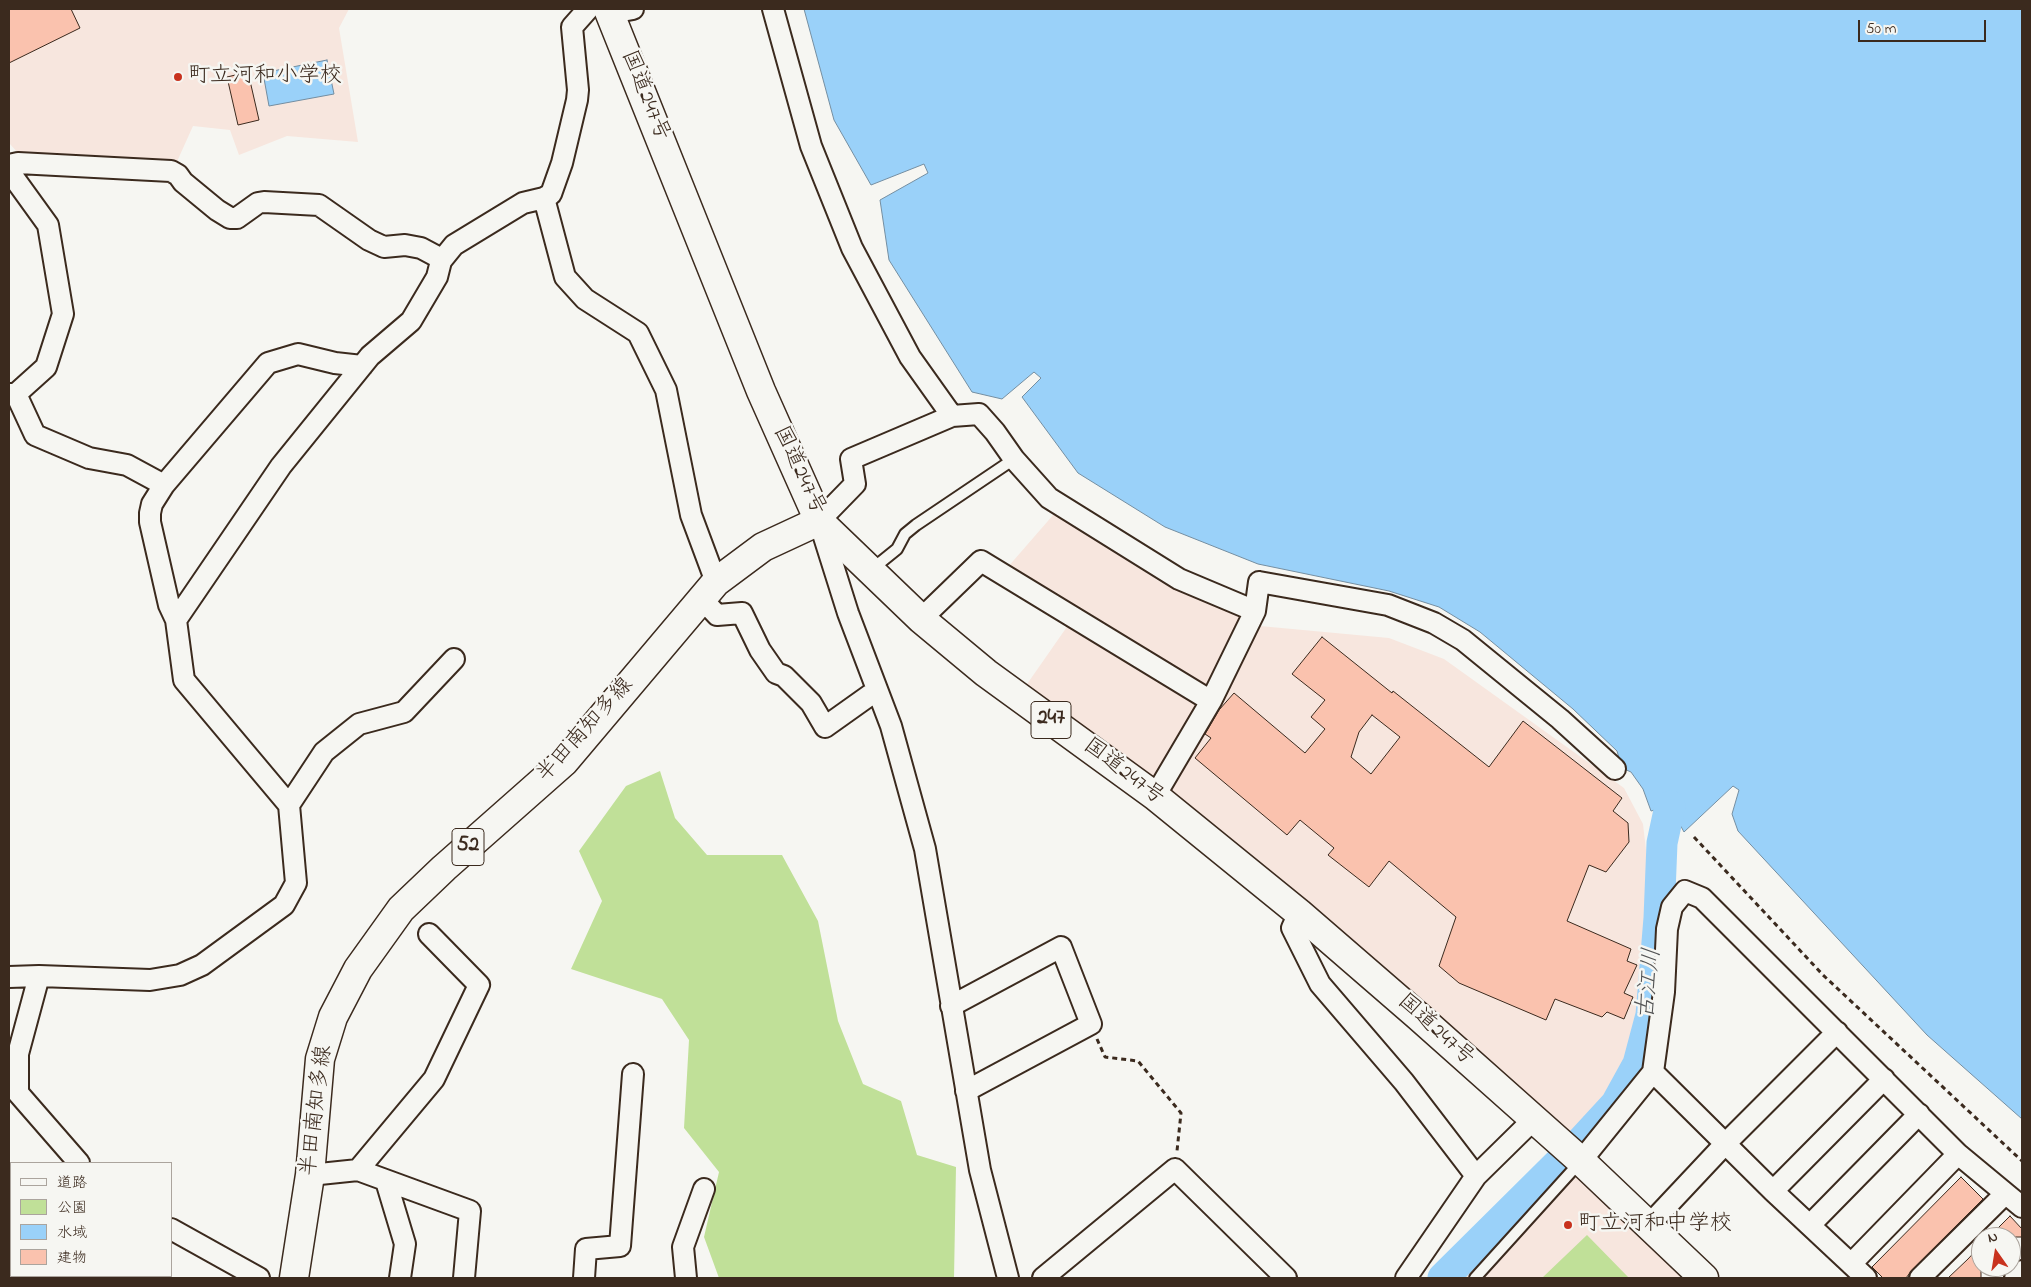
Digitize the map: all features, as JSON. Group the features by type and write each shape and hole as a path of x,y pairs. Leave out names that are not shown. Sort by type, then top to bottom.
{"main road":[{"name":"国道247号","path":"610,10 761,392 819,521 921,619 986,673 1155,796 1299,913 1411,1009 1581,1161 1704,1278"},
{"name":"半田南知多線","path":"294,1278 310,1176 320,1060 333,1017 358,969 401,909 444,868 564,762 709,591 763,547 819,521"}],"street":[{"path":"773,9 811,146 852,248 910,357 952,416"},
{"path":"176,620 281,466 370,356 412,321 436,277 441,261 454,245 523,203 544,198 551,194 562,163 577,100 578,90 572,27 610,10"},
{"path":"9,166 18,163 170,171 178,175 183,182 217,210 230,218 237,218 258,203 264,202 320,205 369,240 384,248 405,245 422,248 441,261"},
{"path":"9,171 48,225 63,314 46,367 12,394 35,435 89,458 127,465 164,485"},
{"path":"544,198 566,277 585,299 638,333 666,390 691,515 716,615 742,613 760,650 776,673 784,676 811,704 825,727 870,695 878,692"},
{"path":"9,977 39,976 150,980 180,975 202,965 284,905 296,883 289,805 184,680 176,620 169,605 150,522 152,504 164,485 268,363 298,354 335,364 362,366"},
{"path":"1008,1278 980,1170 926,849 891,726 848,613 819,521 854,484 851,458 952,416 979,414 995,432 1014,459 1049,498 1179,579 1255,611"},
{"path":"921,619 981,561 1211,701"},
{"path":"1155,796 1211,701 1255,611 1259,582 1388,605 1434,623 1463,640 1560,719 1615,769"},
{"path":"289,805 324,752 359,724 404,712 454,659"},
{"path":"1581,1161 1653,1072 1664,992 1667,930 1672,907 1685,891 1702,898 1958,1154 2022,1207"},
{"path":"1299,913 1292,928 1320,984 1404,1082 1476,1176"},
{"path":"358,1170 434,1079 480,984 429,934"},
{"path":"951,1006 1061,947 1091,1024 966,1091"},
{"path":"39,976 18,1054 18,1093 78,1162"},
{"path":"1648,1226 1837,1032"},
{"path":"1653,1072 1773,1191 1866,1278"},
{"path":"584,1278 586,1249 620,1246 633,1074"},
{"path":"1773,1191 1884,1079"},
{"path":"1810,1225 1919,1114"},
{"path":"1406,1278 1476,1176 1534,1119"},
{"path":"1851,1264 1958,1154"},
{"path":"1043,1278 1175,1169 1286,1278"},
{"path":"310,1176 358,1170 470,1211 464,1278"},
{"path":"386,1181 405,1244 400,1278"},
{"path":"686,1278 683,1247 704,1189"},
{"path":"1920,1278 2005,1194"},
{"path":"172,1230 259,1278"},
{"path":"2015,1278 2022,1271"}],"lane":[{"path":"870,571 897,549 905,534 916,525 1014,459"},
{"path":"1475,1278 1581,1161"}],"path":[{"path":"1694,837 1823,975 2022,1161"},
{"path":"1091,1024 1105,1057 1138,1061 1181,1113 1175,1169"}],"shaded area":[{"name":"町立河和小学校","path":"9,9 349,9 339,28 358,142 287,136 239,155 230,130 193,126 175,166 20,155 9,143"},
{"path":"1054,514 1159,581 1260,626 1389,638 1444,659 1624,788 1643,824 1650,885 1643,1013 1630,1057 1609,1097 1572,1134 1304,907 1025,687 1078,611 1007,568"},
{"name":"町立河和中学校","path":"1565,1164 1682,1278 1460,1278"}],"green space":[{"path":"660,771 675,818 707,855 782,855 818,921 838,1021 863,1084 901,1101 917,1155 956,1167 954,1278 719,1278 704,1237 719,1172 684,1128 689,1040 662,999 571,969 602,901 579,851 626,786"},
{"path":"1587,1235 1629,1278 1542,1278"}],"water":[{"path":"804,9 2022,9 2022,1119 1927,1035 1738,831 1732,814 1739,790 1733,786 1684,832 1670,806 1651,811 1643,789 1631,772 1622,768 1617,751 1573,709 1480,632 1439,607 1389,591 1258,564 1165,527 1078,473 1022,397 1041,378 1034,372 1002,399 972,392 889,260 880,200 928,173 924,164 871,185 834,120"},
{"path":"327,60 334,94 269,106 263,73"}],"building":[{"path":"9,9 71,9 80,28 9,63"},
{"path":"248,72 259,120 238,125 227,77"},
{"path":"1322,637 1489,767 1523,721 1622,798 1613,811 1628,823 1629,842 1606,872 1589,865 1567,921 1631,949 1627,961 1637,965 1624,993 1633,997 1624,1019 1607,1012 1602,1017 1555,999 1546,1020 1459,983 1439,966 1456,917 1389,861 1369,887 1328,855 1334,848 1300,820 1287,835 1195,758 1211,738 1205,734 1219,710 1234,693 1305,753 1325,729 1311,717 1325,700 1292,674","holes":["1372,715 1400,737 1371,774 1351,757 1359,732"]},
{"path":"1961,1177 1983,1199 1906,1278 1883,1278 1872,1267"},
{"path":"2010,1216 2020,1227 1999,1227"},
{"path":"1971,1256 1971,1277 1981,1278 1948,1278"}],"waterway":[{"name":"古江川","path":"1581,1142 1616,1104 1638,1064 1651,1015 1659,918 1662,843 1670,806"},
{"name":"古江川","path":"1443,1278 1559,1163"}],"place":[{"name":"町立河和小学校","path":"178,77"},
{"name":"町立河和中学校","path":"1568,1225"}]}
